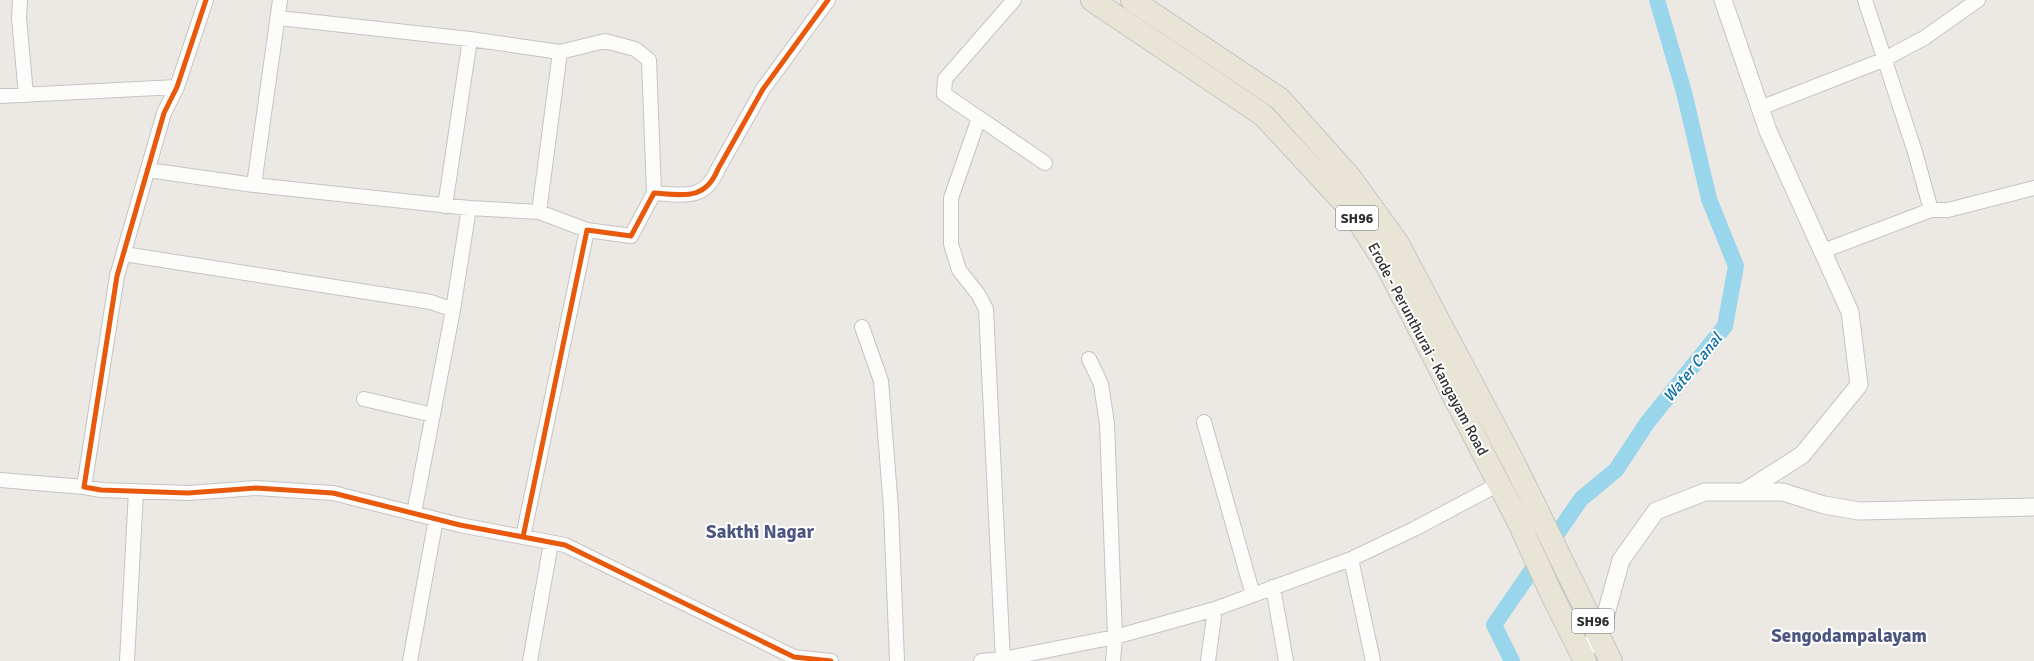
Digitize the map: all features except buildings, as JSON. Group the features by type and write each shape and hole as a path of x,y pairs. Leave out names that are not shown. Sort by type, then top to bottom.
{"main road":[{"name":"Erode - Perunthurai - Kangayam Road","path":"1092,0 1263,115 1352,211 1383,260 1519,523 1552,596 1584,657"},
{"name":"Erode - Perunthurai - Kangayam Road","path":"1132,0 1280,99 1348,176 1397,242 1574,582 1611,661"},
{"path":"1281,133 1297,118"}],"street":[{"path":"20,0 19,18 26,95"},
{"path":"84,487 117,276 164,113 177,87 206,0"},
{"path":"254,185 279,18 280,0"},
{"path":"654,193 688,196 702,191 713,182 718,169 763,89 828,0"},
{"path":"1014,0 945,79 944,94 1045,163"},
{"path":"1723,0 1768,131 1850,312 1859,385 1802,456 1744,492"},
{"path":"1865,0 1883,60 1915,152 1930,210"},
{"path":"1760,108 1883,60 1924,38 1978,0"},
{"path":"148,170 254,185 445,206 539,212 587,230 631,236 654,193 649,60 635,49 605,41 560,52 470,38 279,18"},
{"path":"445,206 470,38"},
{"path":"539,212 560,52"},
{"path":"0,96 177,87"},
{"path":"979,118 951,198 951,244 959,270 978,294 986,309 1003,660"},
{"path":"1823,251 1930,210 1948,210 2034,188"},
{"path":"414,513 453,310 469,208"},
{"path":"524,537 587,230"},
{"path":"124,254 431,302 453,310"},
{"path":"862,327 881,381 891,509 897,661"},
{"path":"1089,360 1101,384 1107,424 1115,637 1113,661"},
{"path":"364,399 433,415"},
{"path":"1204,422 1253,595"},
{"path":"0,480 84,487 101,490 188,493 256,488 333,493 436,519 565,546 794,659 831,661"},
{"path":"981,661 1003,660 1115,637 1215,609 1351,559 1414,529 1499,484"},
{"path":"127,661 136,491"},
{"path":"1584,657 1600,635 1621,560 1656,511 1705,492 1783,492 1824,505 1859,512 2034,507"},
{"path":"410,661 436,519"},
{"path":"530,661 551,543"},
{"path":"1351,559 1373,661"},
{"path":"1273,587 1286,661"},
{"path":"1208,661 1215,609"}],"waterway":[{"name":"Water Canal","path":"1512,661 1494,625 1581,499 1616,470 1647,423 1725,326 1736,266 1709,199 1684,92 1657,0"}],"cycle path":[{"path":"206,0 177,87 164,113 117,276 84,487 101,490 188,493 256,488 333,493 460,525 565,545 794,657 831,661"},
{"path":"523,537 587,230 631,236 654,193 684,195 692,194 707,187 713,179 763,89 828,0"}],"district":[{"name":"Sakthi Nagar","path":"760,531"},
{"name":"Sengodampalayam","path":"1849,635"}]}
